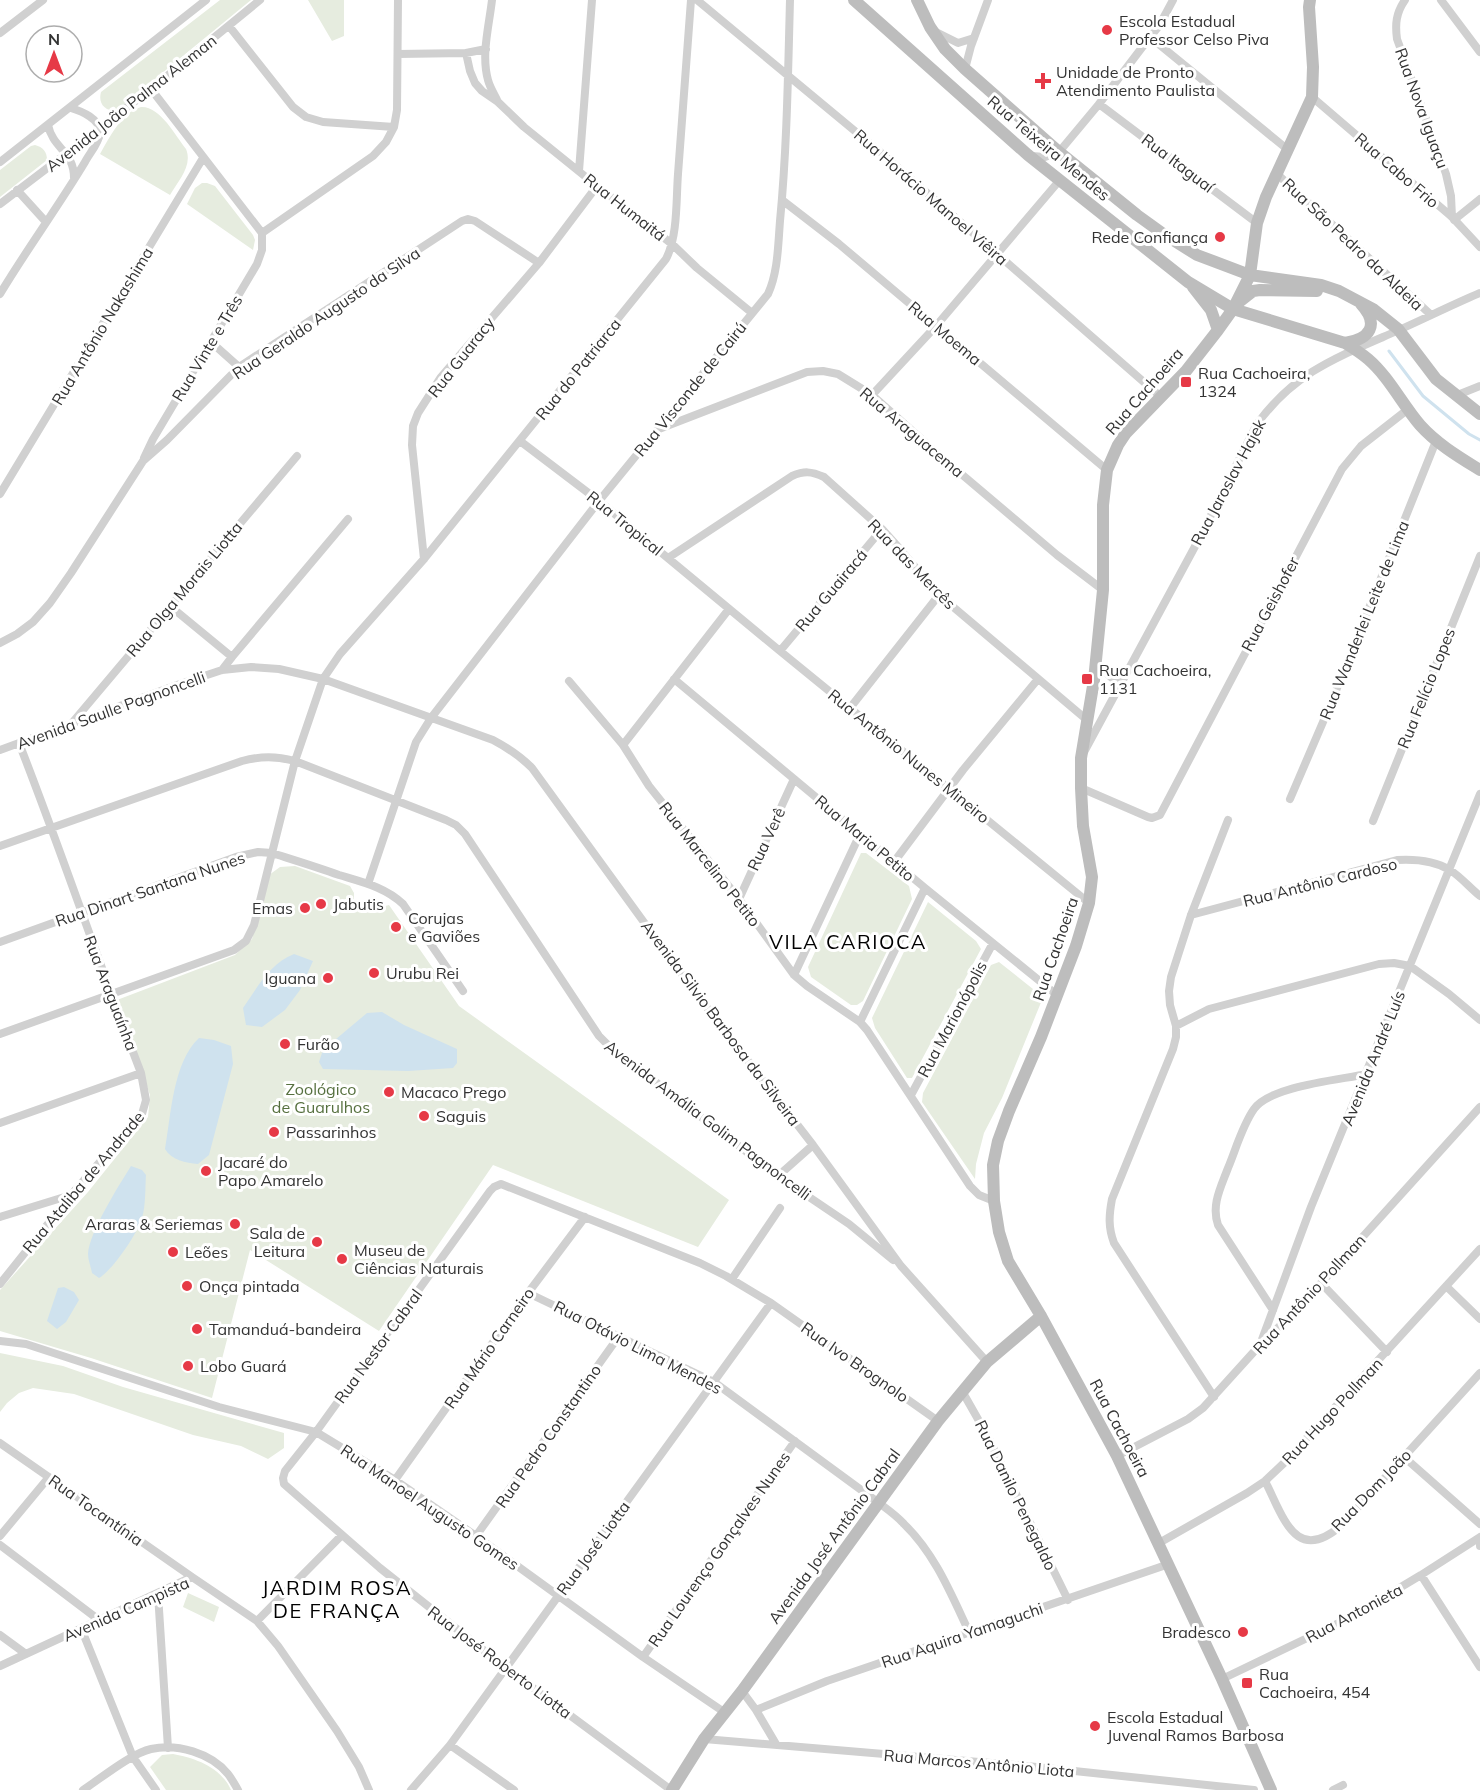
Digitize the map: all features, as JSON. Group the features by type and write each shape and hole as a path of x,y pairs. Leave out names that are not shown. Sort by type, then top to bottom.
{"main road":[{"name":"Rua Teixeira Mendes","path":"854,0 1028,155 1188,282 1233,309 1349,346"},
{"name":"Rua Teixeira Mendes","path":"917,0 930,27 945,49 965,69 1059,152 1162,233 1197,255 1250,275 1312,284 1339,291"},
{"name":"Rua Cachoeira","path":"1271,1790 1222,1679 1117,1456 1041,1316 1008,1261 999,1232 994,1201 993,1165 998,1141 1058,995 1089,903 1092,877 1083,826 1081,758 1096,663 1103,590 1103,505 1107,470 1126,433 1186,371 1218,330 1233,309 1250,275 1257,223 1276,173 1312,97 1310,0"},
{"path":"1188,282 1211,310 1218,330"},
{"path":"1233,309 1247,295 1260,290 1339,291 1379,313 1398,330 1436,379 1480,414"},
{"path":"1358,301 1371,321 1368,337 1349,346 1369,360 1407,410 1436,441 1480,470"},
{"name":"Avenida José Antônio Cabral","path":"672,1790 723,1712 742,1691 938,1421 987,1362 1041,1316"}],"street":[{"path":"0,33 43,0"},
{"name":"Avenida João Palma Aleman","path":"0,162 206,0"},
{"name":"Avenida João Palma Aleman","path":"0,204 151,89 260,0"},
{"path":"151,89 262,233 373,156 386,142 394,127 397,110 398,0"},
{"name":"Rua Humaitá","path":"492,0 486,66 488,82 498,102"},
{"path":"579,171 591,0"},
{"name":"Rua do Patriarca","path":"111,995 234,950 246,941 254,924 295,761 323,679 340,654 424,559 666,259 672,244 691,0"},
{"name":"Rua Horácio Manoel Viêira","path":"697,0 879,152 1161,397"},
{"name":"Rua Visconde de Cairú","path":"368,884 416,742 431,718 599,501 768,294 773,282 782,200 790,0"},
{"path":"965,69 988,0"},
{"path":"1028,155 1045,158 1059,152 1159,26 1173,0"},
{"name":"Rua Nova Iguaçu","path":"1405,0 1397,14 1395,26 1397,39 1446,174 1453,218"},
{"path":"1441,0 1480,52"},
{"path":"229,26 293,107 306,117 323,122 394,127"},
{"path":"930,27 958,43 974,38"},
{"path":"1150,37 1287,149"},
{"path":"398,54 466,53 486,49"},
{"name":"Rua Humaitá","path":"466,53 475,83 482,91 597,186 672,244 697,268 752,313"},
{"name":"Rua Cabo Frio","path":"1312,97 1453,218 1480,247"},
{"name":"Rua Itaguaí","path":"1099,104 1257,223"},
{"path":"0,294 98,139 99,128 87,115 71,108"},
{"path":"48,125 56,144 66,153 74,168 74,179"},
{"name":"Rua Antônio Nakashima","path":"0,494 203,158"},
{"name":"Rua São Pedro da Aldeia","path":"1276,173 1430,314"},
{"path":"872,395 936,326 1059,181"},
{"name":"Rua Guaracy","path":"424,559 412,445 413,426 418,413 441,377 539,263 597,186"},
{"path":"17,190 46,222"},
{"path":"1453,218 1480,199"},
{"name":"Rua Moema","path":"782,200 1107,470"},
{"name":"Rua Geraldo Augusto da Silva","path":"0,643 33,622 50,603 143,461 239,367 462,221 468,219 475,221 539,263"},
{"name":"Rua Vinte e Três","path":"143,461 153,440 257,264 262,250 262,233"},
{"path":"1368,337 1398,330 1480,293"},
{"path":"211,342 239,367"},
{"name":"Rua Jaroslav Hajek","path":"1081,758 1199,539 1257,424 1266,411 1287,390 1310,371 1349,346"},
{"name":"Rua Araguacema","path":"658,429 807,372 823,371 838,374 872,395 946,461 1103,590"},
{"path":"1455,396 1480,386"},
{"name":"Rua Geishofer","path":"1081,788 1148,817 1157,817 1163,811 1342,469 1361,446 1407,410"},
{"name":"Rua Tropical","path":"520,441 599,501 729,609"},
{"name":"Rua Wanderlei Leite de Lima","path":"1290,799 1436,441"},
{"name":"Rua Olga Morais Liotta","path":"72,724 297,456"},
{"name":"Rua das Mercês","path":"668,558 792,476 802,472 812,472 824,477 882,530 939,595 1087,720"},
{"path":"222,670 348,519"},
{"name":"Rua Guairacá","path":"780,651 882,530"},
{"name":"Rua Felício Lopes","path":"1372,821 1480,556"},
{"path":"850,708 939,595"},
{"path":"170,606 232,657"},
{"path":"622,745 729,609"},
{"name":"Rua Antônio Nunes Mineiro","path":"729,609 1089,903"},
{"path":"1096,663 1112,678 1125,676"},
{"name":"Avenida Saulle Pagnoncelli","path":"0,750 222,670 251,667 279,669 323,679"},
{"name":"Avenida Silvio Barbosa da Silveira","path":"323,679 493,740 508,747 532,768 691,987 813,1145 901,1266 987,1362"},
{"name":"Rua Maria Petito","path":"674,679 924,888 1058,995"},
{"path":"894,862 963,770 1038,679"},
{"name":"Rua Marcelino Petito","path":"569,681 622,745 650,786 794,975 860,1022 970,1186 979,1195 994,1201"},
{"name":"Rua Araguaínha","path":"19,743 141,1073"},
{"name":"Avenida Amália Golim Pagnoncelli","path":"0,846 259,756 276,756 295,761 446,820 456,825 465,834 599,1036 610,1047 778,1176 849,1224 901,1266"},
{"name":"Rua Verê","path":"738,899 794,779"},
{"name":"Avenida André Luís","path":"1270,1329 1273,1310 1311,1207 1480,794"},
{"path":"1214,1397 1114,1243 1109,1216 1112,1199 1173,1049 1176,1026 1170,1005 1171,977 1191,915 1228,820"},
{"path":"794,975 860,834"},
{"name":"Rua Dinart Santana Nunes","path":"0,942 236,857 258,852 272,853 385,890 403,904 463,991"},
{"name":"Rua Antônio Cardoso","path":"1191,915 1397,861 1422,861 1449,869"},
{"path":"1449,869 1480,896"},
{"path":"860,1022 924,888"},
{"name":"Rua Marionópolis","path":"911,1095 993,943"},
{"path":"1176,1026 1209,1009 1379,964 1394,963 1410,966 1480,1020"},
{"path":"0,1034 111,995"},
{"path":"0,1123 141,1073"},
{"name":"Rua Ataliba de Andrade","path":"0,1284 71,1195 142,1114 146,1100 141,1073"},
{"path":"1273,1310 1218,1225 1215,1217 1217,1195 1248,1119 1255,1107 1266,1097 1282,1091 1367,1074"},
{"name":"Rua Antônio Pollman","path":"1117,1456 1188,1419 1203,1408 1260,1345 1270,1329 1321,1283 1480,1107"},
{"path":"778,1176 813,1145"},
{"name":"Rua Ivo Brognolo","path":"497,1185 504,1185 585,1217 700,1263 732,1279 771,1303 938,1421"},
{"name":"Rua Nestor Cabral","path":"282,1478 490,1191 497,1185"},
{"path":"0,1217 71,1195"},
{"path":"732,1279 780,1208"},
{"name":"Rua Mário Carneiro","path":"395,1480 585,1217"},
{"name":"Rua Hugo Pollman","path":"1159,1543 1247,1493 1284,1463 1480,1250"},
{"path":"1321,1283 1387,1352"},
{"path":"1446,1286 1480,1319"},
{"name":"Rua Otávio Lima Mendes","path":"528,1293 714,1382 879,1503 904,1523 924,1547 940,1572 969,1632"},
{"name":"Rua José Liotta","path":"411,1790 450,1745 771,1303"},
{"name":"Rua Pedro Constantino","path":"476,1536 619,1336"},
{"name":"Rua Manoel Augusto Gomes","path":"0,1341 26,1344 219,1407 316,1432 395,1480 643,1658 723,1712"},
{"name":"Rua Dom João","path":"1264,1481 1290,1529 1300,1539 1313,1540 1326,1536 1344,1523 1480,1373"},
{"name":"Rua Danilo Penegaldo","path":"962,1391 987,1435 1068,1600"},
{"name":"Rua Lourenço Gonçalves Nunes","path":"643,1658 795,1441"},
{"name":"Rua Tocantínia","path":"0,1443 192,1577"},
{"path":"1404,1457 1480,1524"},
{"path":"0,1536 49,1477"},
{"name":"Rua José Roberto Liotta","path":"282,1478 284,1484 380,1568 506,1668 672,1790"},
{"path":"257,1621 342,1535"},
{"name":"Rua Antonieta","path":"1222,1679 1351,1617 1480,1536"},
{"path":"0,1545 99,1620"},
{"name":"Rua Aquira Yamaguchi","path":"756,1710 827,1681 1168,1564"},
{"path":"1421,1575 1480,1667"},
{"name":"Avenida Campista","path":"0,1666 192,1577 257,1621 278,1646 337,1731 359,1767 369,1790"},
{"path":"158,1594 168,1748"},
{"path":"81,1628 133,1757 156,1790"},
{"path":"0,1635 26,1654"},
{"path":"742,1691 776,1744"},
{"name":"Rua Marcos Antônio Liota","path":"704,1739 1027,1766 1254,1790"},
{"path":"450,1745 514,1790"},
{"path":"83,1790 133,1757 150,1749 168,1748 191,1750 212,1761 227,1773 238,1790"},
{"path":"1333,1790 1343,1785"}],"green space":[{"path":"220,0 251,0 116,111 108,110 103,106 100,100 101,92"},
{"path":"308,0 344,0 344,36 332,41"},
{"path":"141,107 148,108 161,116 188,155 186,167 170,195 100,154 122,120"},
{"path":"35,145 44,150 47,160 0,197 0,170"},
{"path":"202,183 215,186 253,235 255,240 253,250 187,204 195,188"},
{"path":"861,853 866,853 909,886 912,899 863,1001 857,1005 851,1005 811,977 808,967"},
{"name":"Zoológico de Guarulhos","path":"295,866 350,886 354,893 354,900 374,909 389,905 459,1006 729,1200 698,1247 493,1165 379,1331 250,1250 212,1398 0,1331 0,1290 88,1192 148,1117 150,1095 117,1000 235,955 252,939 269,875 280,867"},
{"path":"928,902 976,941 981,949 912,1078 907,1078 875,1028 872,1018"},
{"path":"999,962 1038,993 1042,1000 1002,1098 984,1133 976,1164 975,1179 922,1102 923,1093 991,965"},
{"path":"0,1353 63,1366 123,1387 284,1433 284,1448 268,1459 241,1446 193,1435 74,1394 33,1388 19,1393 0,1412"},
{"path":"188,1593 219,1607 214,1622 183,1607"},
{"path":"173,1754 206,1765 221,1775 231,1790 166,1790 150,1767 162,1755"}],"water":[{"path":"294,954 313,961 300,990 285,1010 262,1027 246,1025 243,1008 271,970 285,958"},
{"path":"382,1012 404,1025 457,1049 457,1063 453,1068 408,1071 323,1069 319,1062 323,1050 367,1013"},
{"path":"199,1038 231,1046 233,1064 209,1155 198,1164 175,1158 165,1149 178,1075 190,1048"},
{"path":"131,1166 142,1170 146,1175 142,1218 124,1251 111,1268 99,1278 92,1273 88,1256 93,1234"},
{"path":"64,1287 74,1292 79,1300 66,1322 57,1329 47,1321 58,1288"}],"waterway":[{"path":"1389,351 1423,396 1469,434 1480,440"}],"place":[{"name":"Escola Estadual Professor Celso Piva","path":"1107,30"},
{"name":"Unidade de Pronto Atendimento Paulista","path":"1043,81"},
{"name":"Rede Confiança","path":"1220,237"},
{"name":"Rua Cachoeira, 1324","path":"1186,382"},
{"name":"Rua Cachoeira, 1131","path":"1087,679"},
{"name":"Jabutis","path":"321,904"},
{"name":"Emas","path":"305,908"},
{"name":"Corujas e Gaviões","path":"396,927"},
{"name":"Urubu Rei","path":"374,973"},
{"name":"Iguana","path":"328,978"},
{"name":"Furão","path":"285,1044"},
{"name":"Macaco Prego","path":"389,1092"},
{"name":"Saguis","path":"424,1116"},
{"name":"Passarinhos","path":"274,1132"},
{"name":"Jacaré do Papo Amarelo","path":"206,1171"},
{"name":"Araras & Seriemas","path":"235,1224"},
{"name":"Sala de Leitura","path":"317,1242"},
{"name":"Leões","path":"173,1252"},
{"name":"Museu de Ciências Naturais","path":"342,1259"},
{"name":"Onça pintada","path":"187,1286"},
{"name":"Tamanduá-bandeira","path":"197,1329"},
{"name":"Lobo Guará","path":"188,1366"},
{"name":"Bradesco","path":"1243,1632"},
{"name":"Rua Cachoeira, 454","path":"1247,1683"},
{"name":"Escola Estadual Juvenal Ramos Barbosa","path":"1095,1726"}],"district":[{"name":"VILA CARIOCA","path":"848,942"},
{"name":"JARDIM ROSA DE FRANÇA","path":"337,1600"}]}
